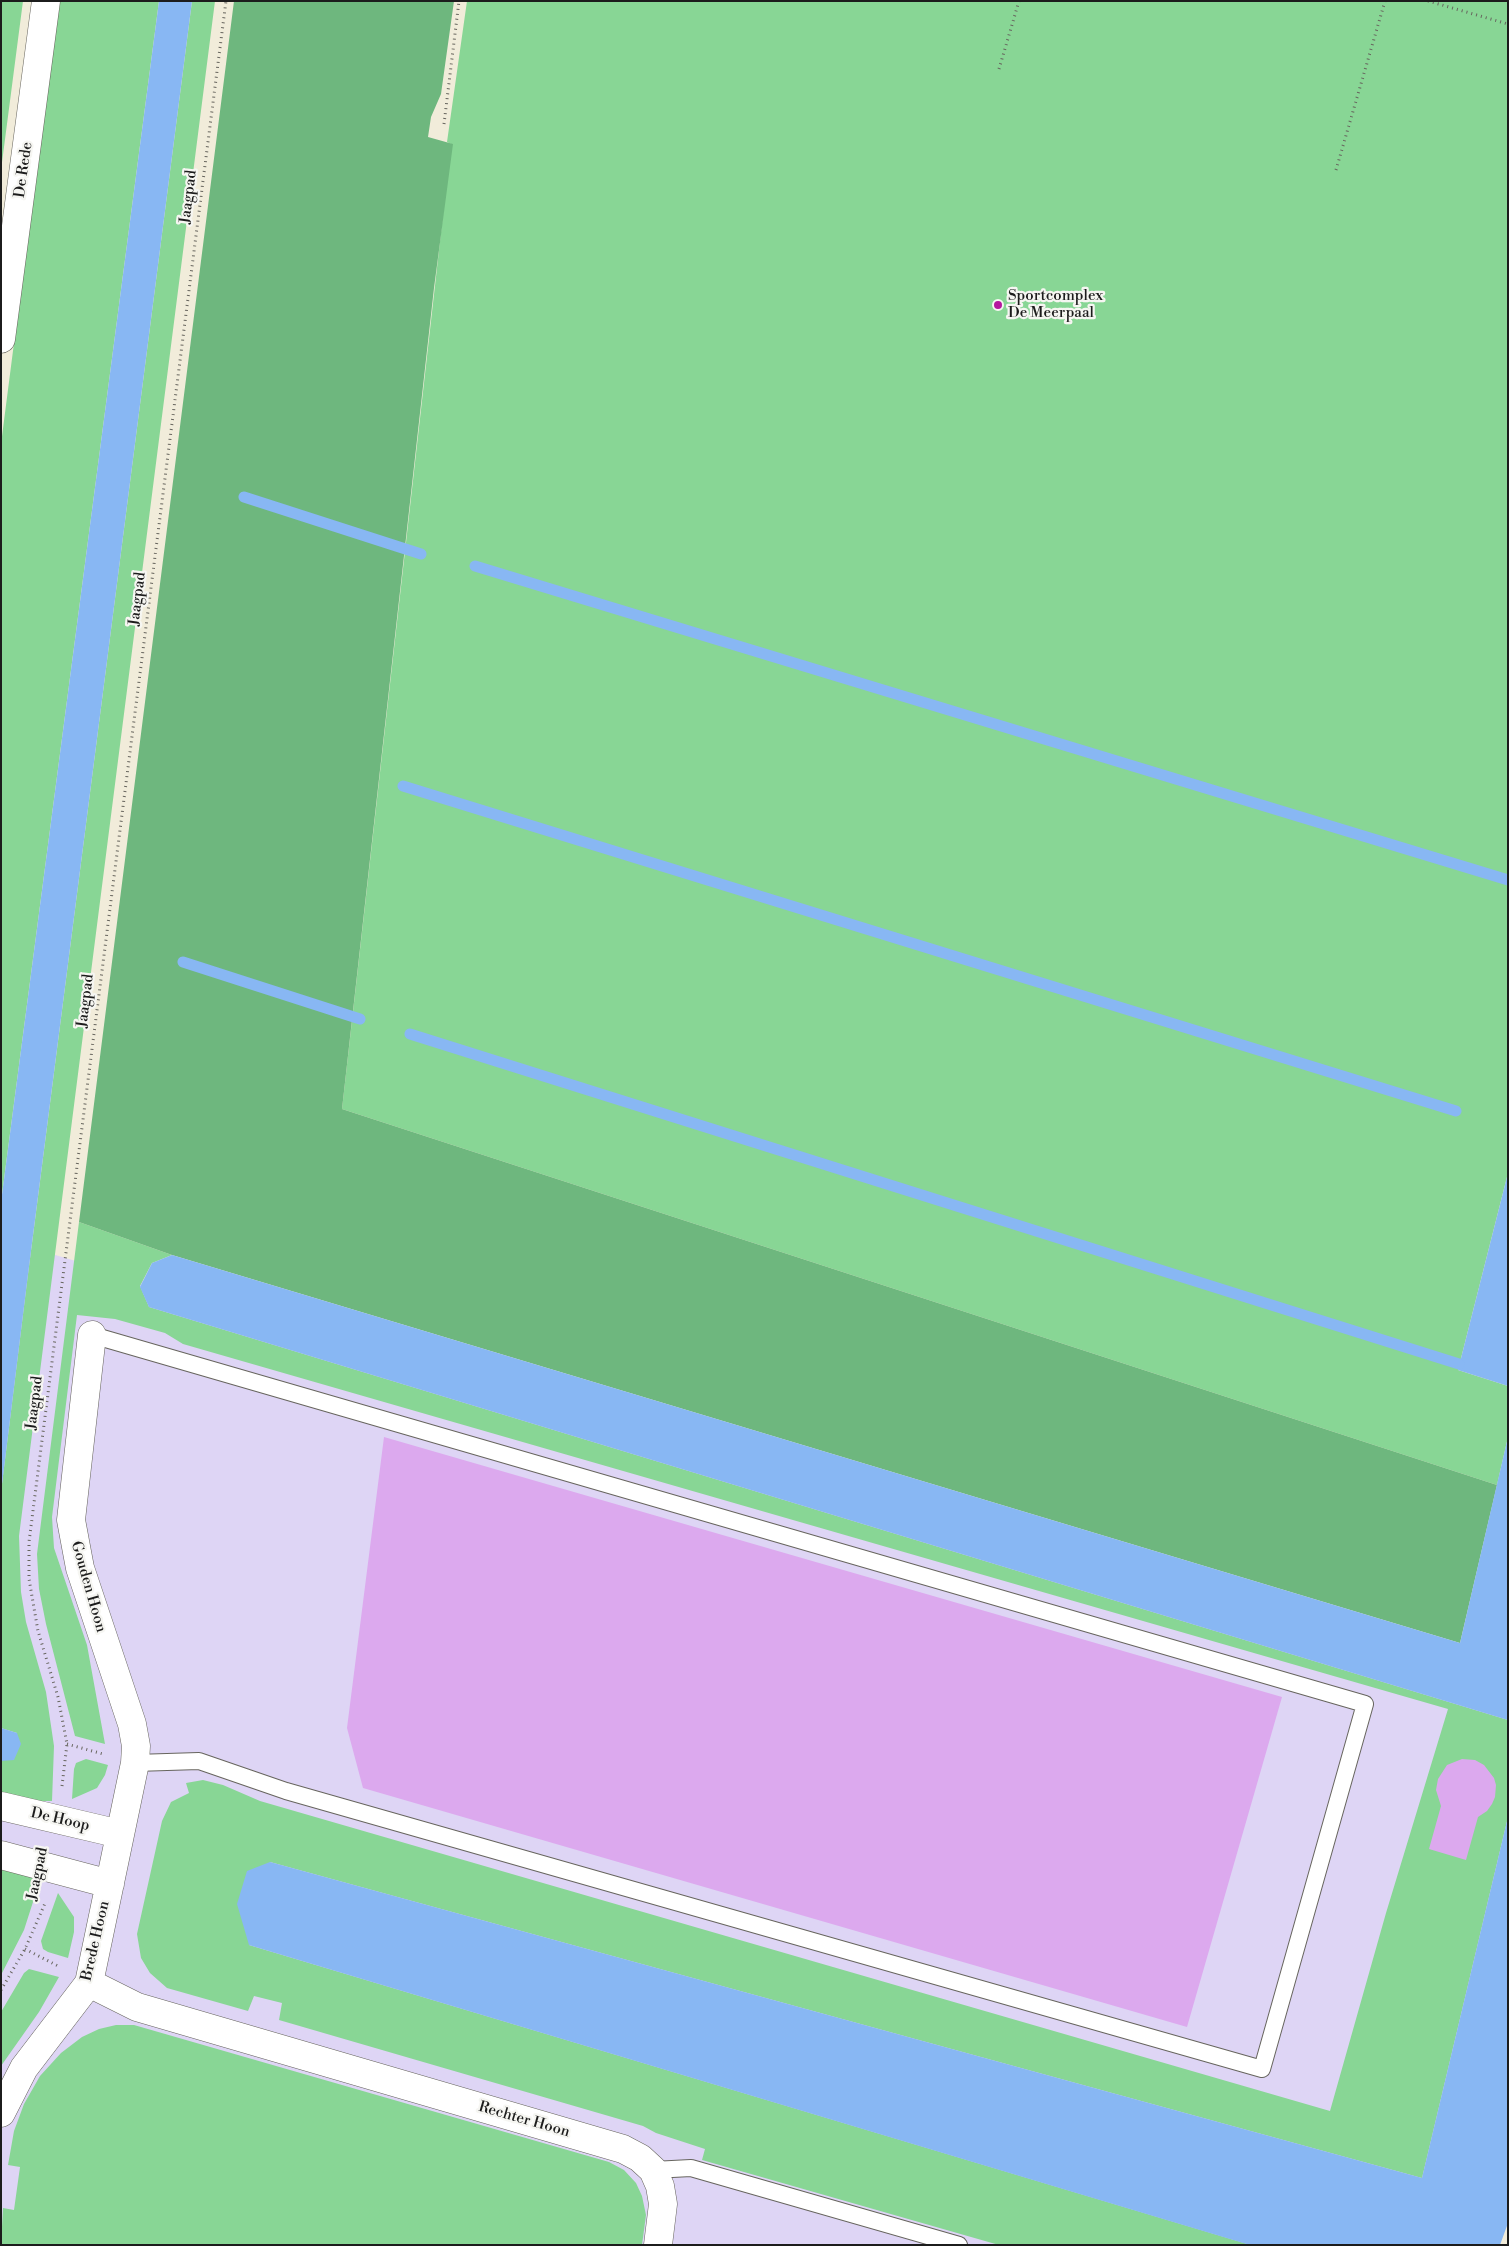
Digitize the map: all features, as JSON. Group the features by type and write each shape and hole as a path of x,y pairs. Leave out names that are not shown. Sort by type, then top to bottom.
{"street":[{"name":"De Rede","path":"1,339 46,1"},
{"name":"Gouden Hoon","path":"92,1335 71,1520 80,1568 132,1724 136,1746 135,1764 120,1834"},
{"name":"De Hoop","path":"1,1806 120,1834"},
{"name":"Brede Hoon","path":"1,2113 24,2068 89,1983 120,1834"},
{"path":"1,1855 110,1884"},
{"name":"Rechter Hoon","path":"89,1983 136,2007 623,2149 640,2158 653,2170"},
{"path":"653,2170 660,2186 663,2204 658,2245"}],"lane":[{"path":"92,1335 1365,1704 1262,2069 286,1791 199,1762 135,1764"},
{"path":"653,2170 691,2168 959,2245"}],"path":[{"name":"Jaagpad","path":"59,1820 67,1744 58,1697 38,1631 29,1579 29,1542 226,1"},
{"path":"444,124 459,1"},
{"path":"999,69 1019,1"},
{"path":"1336,170 1385,1"},
{"path":"1428,1 1508,24"},
{"name":"Jaagpad","path":"1,1990 25,1949 47,1899 53,1868"}],"shaded area":[{"path":"1,1239 1508,1683 1508,2027 1458,2245 1,2245"}],"green space":[{"path":"1,1 23,1 1,170"},
{"path":"58,1 159,1 1,1202 1,444"},
{"path":"192,1 215,1 19,1536 21,1592 26,1622 46,1692 54,1746 52,1801 29,1801 1,1796 1,1761 17,1733 1,1728 1,1492"},
{"path":"234,1 454,1 441,94 431,117 428,137 453,144 434,288 342,1109 1497,1485 1460,1643 172,1255 79,1222"},
{"path":"467,1 1508,1 1508,1173 1458,1370 1508,1386 1508,1437 1497,1485 342,1109 451,144 447,142"},
{"path":"79,1222 172,1255 152,1263 140,1286 149,1307 1508,1720 1508,1817 1422,2178 270,1862 249,1945 1251,2245 999,2245 702,2160 705,2149 656,2133 643,2126 279,2020 282,2003 254,1996 248,2011 167,1988 150,1973 141,1958 137,1934 162,1821 171,1802 189,1793 186,1783 203,1780 223,1785 260,1801 1330,2111 1386,1913 1448,1709 183,1344 165,1333 115,1319 77,1315 52,1517 54,1548 87,1645 105,1744 75,1736 46,1624 39,1589 37,1554"},
{"path":"86,1759 108,1765 105,1775 97,1788 72,1799 76,1763"},
{"path":"1,1865 41,1877 24,1930 1,1975"},
{"path":"58,1893 74,1917 74,1932 68,1958 43,1949 41,1941"},
{"path":"29,1969 59,1977 39,2012 1,2066 1,2012 24,1973"},
{"path":"116,2025 134,2025 609,2162 624,2170 636,2183 642,2196 646,2215 642,2245 1,2245 3,2208 14,2210 20,2167 8,2165 14,2131 24,2104 40,2076 61,2053 82,2037 99,2029"}],"water":[{"path":"159,1 192,1 1,1492 1,1202"},
{"path":"1508,1173 1508,1386 1458,1370"},
{"path":"172,1255 1460,1643 1508,1437 1508,1720 149,1307 140,1287 152,1263"},
{"path":"1,1728 17,1733 21,1744 14,1760 1,1761"},
{"path":"1508,1817 1508,2223 1500,2245 1250,2245 249,1945 237,1904 247,1871 270,1862 1422,2178"}],"building":[{"path":"384,1437 1282,1697 1187,2027 363,1788 347,1728"},
{"path":"1462,1759 1475,1760 1484,1765 1494,1778 1496,1785 1492,1804 1487,1811 1478,1817 1466,1860 1429,1849 1441,1806 1436,1790 1438,1779 1447,1765"}],"waterway":[{"path":"244,497 421,554"},
{"path":"475,566 1508,880"},
{"path":"403,786 1456,1111"},
{"path":"183,962 360,1019"},
{"path":"410,1034 1459,1364"}],"place":[{"name":"Sportcomplex De Meerpaal","path":"998,305"}]}
